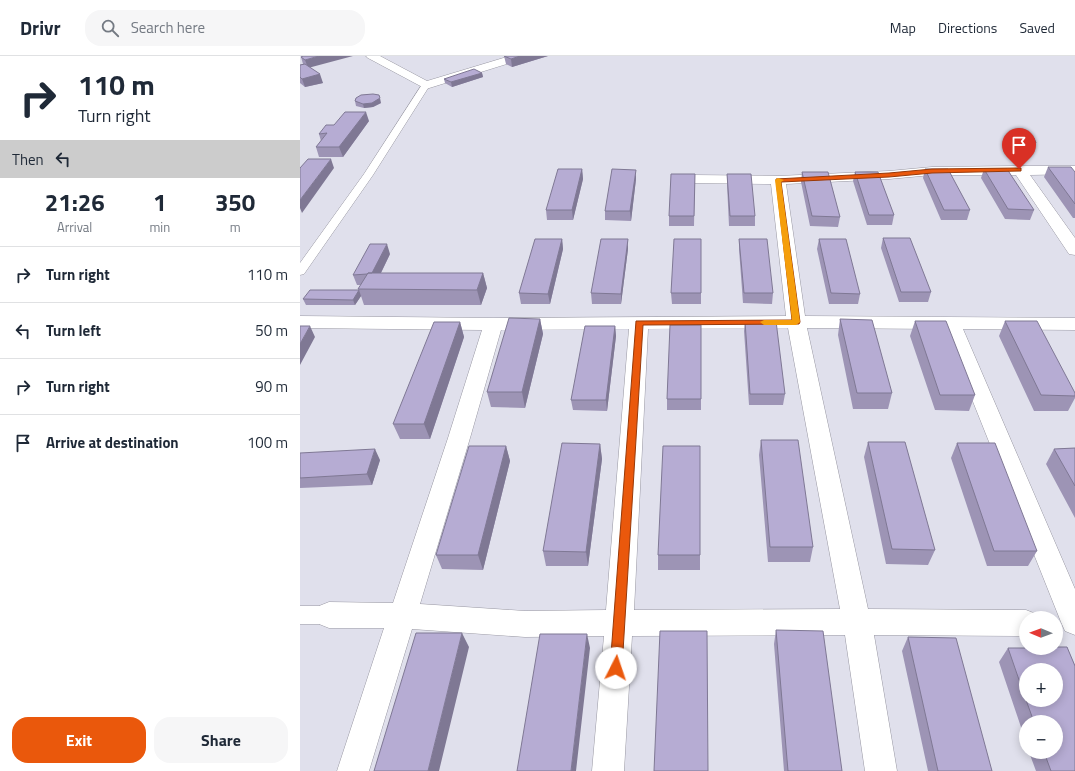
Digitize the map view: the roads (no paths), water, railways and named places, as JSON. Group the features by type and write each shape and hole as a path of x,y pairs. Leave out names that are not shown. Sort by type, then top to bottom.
{"street":[{"path":"372,56 426,85 522,56"},
{"path":"1019,169 1075,250"},
{"path":"693,180 778,180 889,175 932,171 1019,169 1075,170"},
{"path":"778,180 796,322 857,622 881,771"},
{"path":"300,322 493,324 639,322 1075,324"},
{"path":"608,771 639,322"},
{"path":"353,771 459,438 493,324"},
{"path":"951,324 1075,623 1063,623"},
{"path":"329,615 402,616 525,624 857,622 1019,623"}],"lane":[{"path":"300,271 368,175 426,85"},
{"path":"300,615 329,615"}]}
